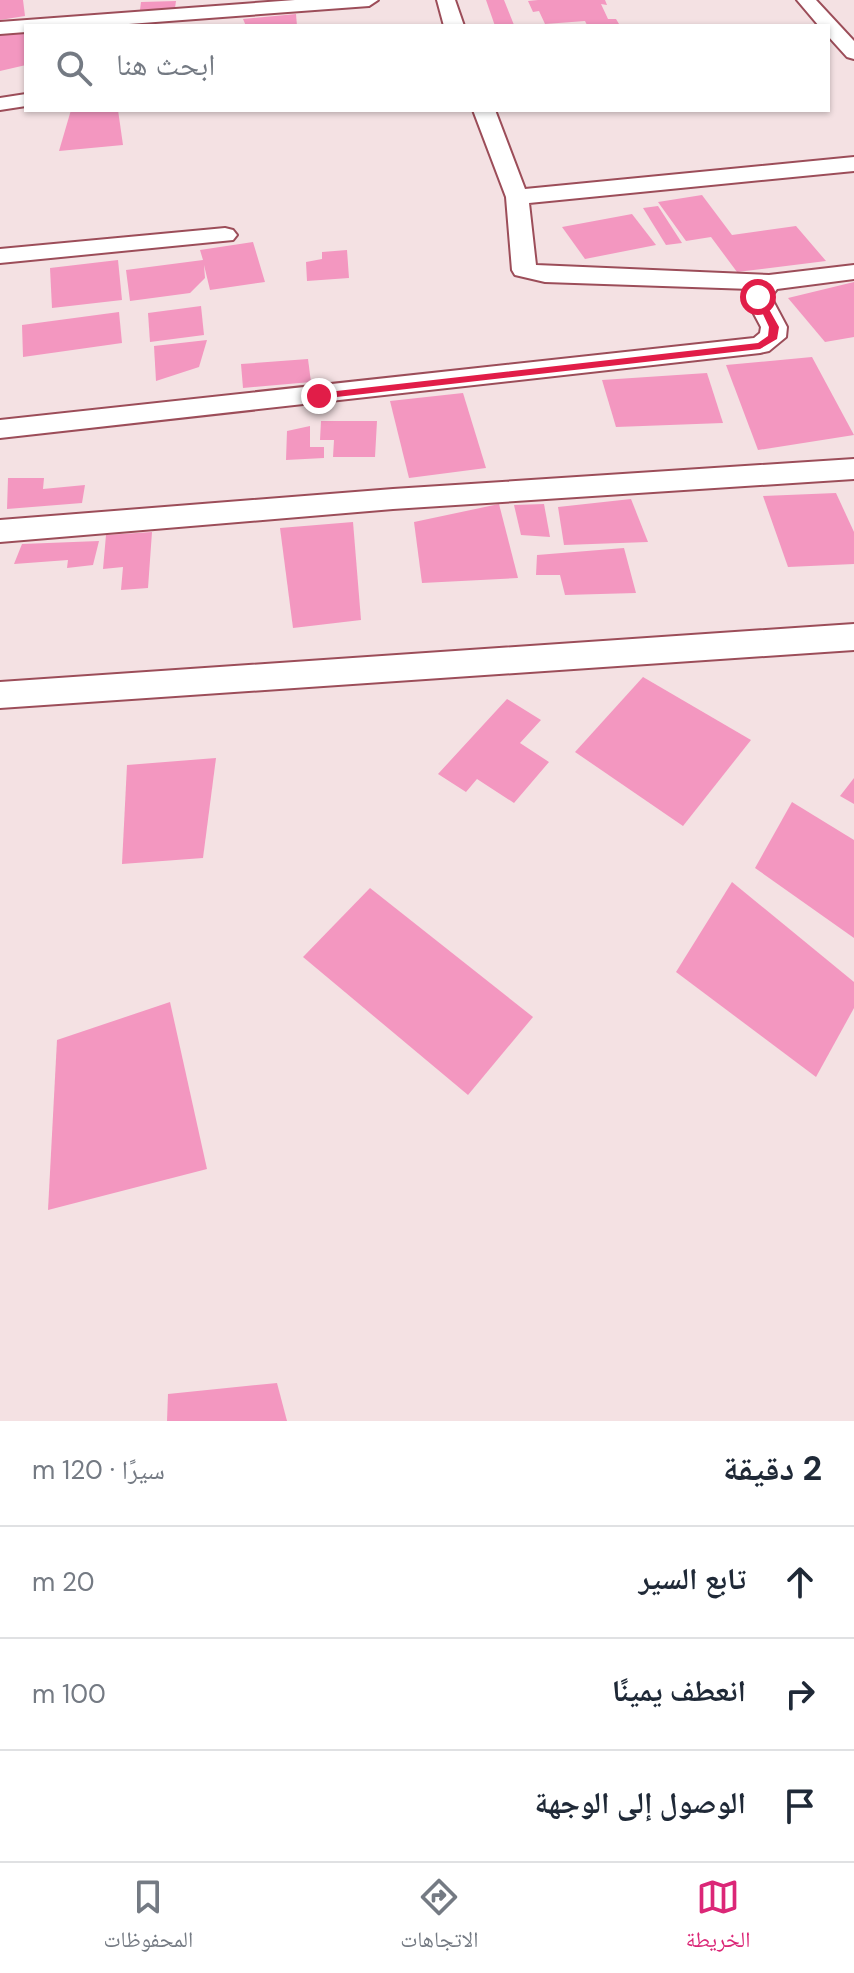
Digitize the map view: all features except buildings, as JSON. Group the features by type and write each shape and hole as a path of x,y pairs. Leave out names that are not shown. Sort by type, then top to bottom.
{"street":[{"path":"41,24 44,0"},
{"path":"54,24 369,0"},
{"path":"446,0 453,24"},
{"path":"812,7 842,13"},
{"path":"812,7 828,24"},
{"path":"0,28 24,26"},
{"path":"830,27 854,53"},
{"path":"0,104 24,100"},
{"path":"485,112 517,197 524,270 535,274 769,282 854,272"},
{"path":"517,197 854,164"},
{"path":"0,256 225,235"},
{"path":"0,429 760,345 773,337 774,327 758,297 769,282"},
{"path":"0,531 393,499 854,469"},
{"path":"0,695 854,637"}],"route":[{"path":"319,396 760,345 773,337 774,327 758,297"}]}
